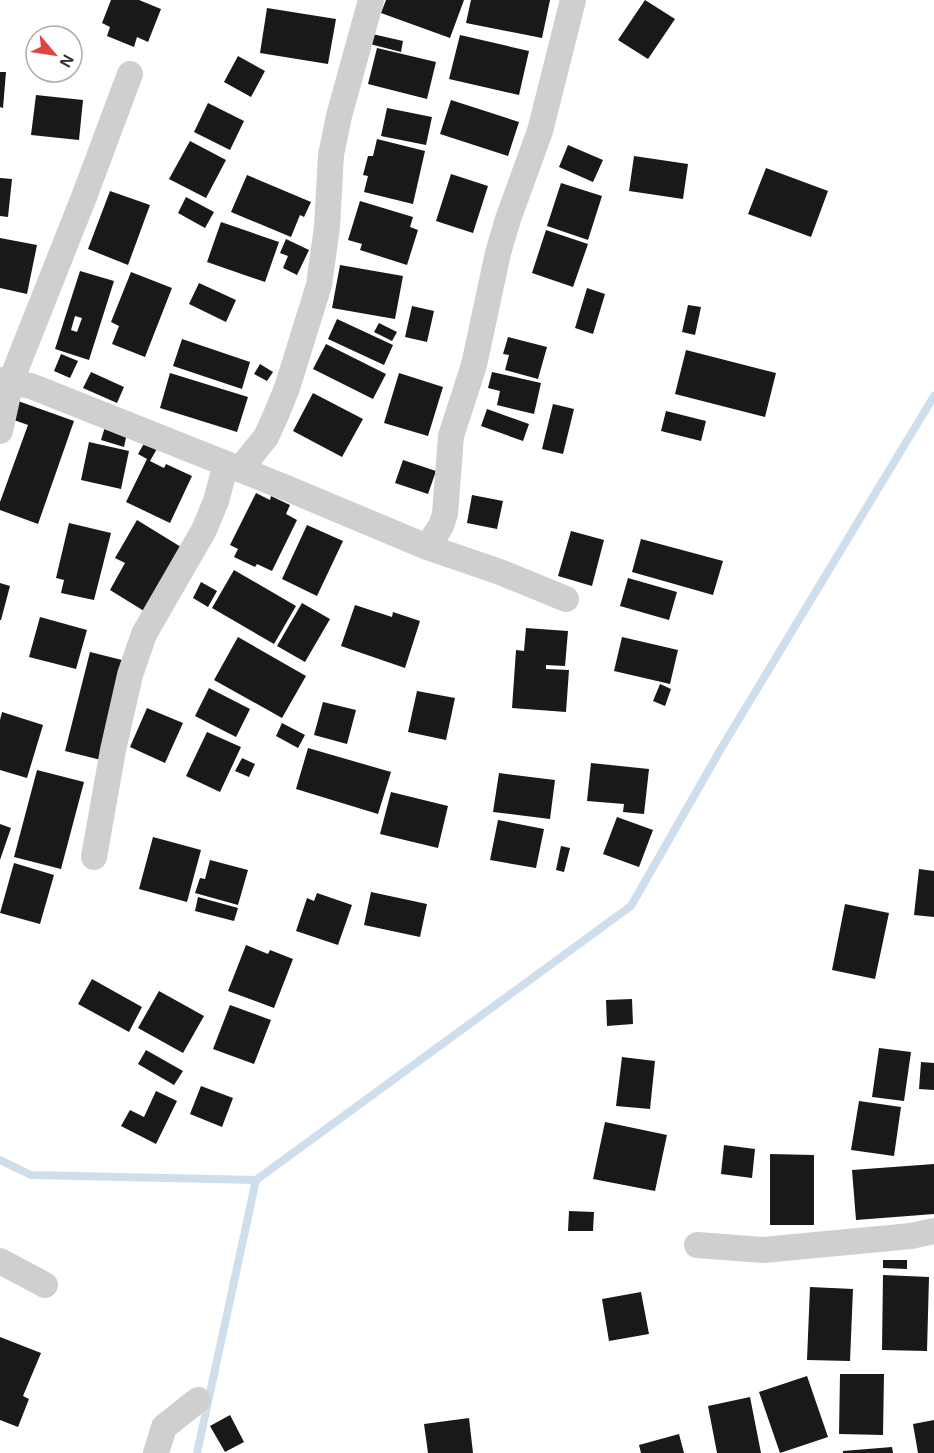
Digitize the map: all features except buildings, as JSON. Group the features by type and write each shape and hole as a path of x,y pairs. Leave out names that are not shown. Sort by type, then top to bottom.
{"street":[{"path":"94,857 113,750 130,675 141,644 162,602 204,530 233,466 266,437 287,388 319,285 327,228 331,155 339,116 371,0"},
{"path":"427,547 441,526 445,514 451,436 474,365 498,253 540,131 573,0"},
{"path":"0,431 6,380 84,197 130,74"},
{"path":"6,380 31,386 233,466 427,547 500,572 566,599"},
{"path":"697,1245 763,1250 899,1237 934,1231"},
{"path":"0,1261 45,1285"},
{"path":"156,1453 164,1427 198,1400"}],"waterway":[{"path":"197,1453 256,1180 631,906 722,747 934,396"},
{"path":"0,1160 31,1175 256,1180"}]}
